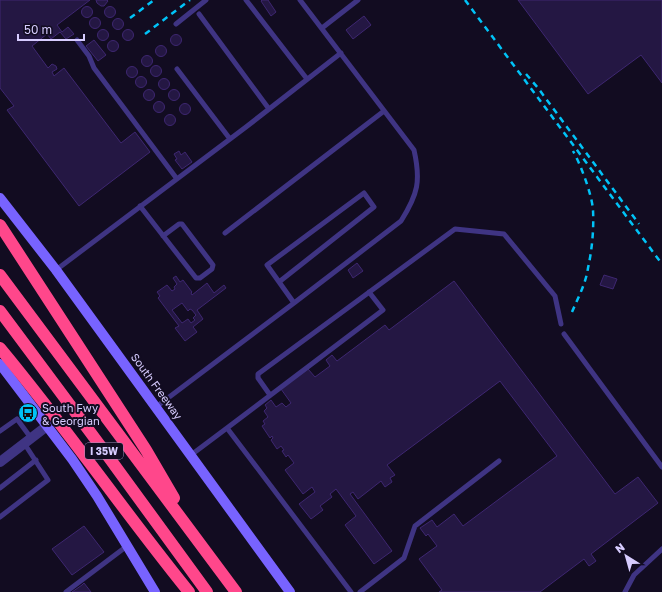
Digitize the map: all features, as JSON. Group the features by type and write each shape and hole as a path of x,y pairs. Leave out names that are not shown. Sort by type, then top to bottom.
{"highway":[{"path":"0,224 154,463 192,532"},
{"name":"I 35W","path":"0,275 236,592"},
{"name":"I 35W","path":"0,311 207,592"},
{"path":"0,348 188,592"}],"main road":[{"name":"South Freeway","path":"0,198 56,270 290,592"},
{"path":"0,364 72,459 155,592"}],"street":[{"path":"0,462 47,426"}],"lane":[{"path":"176,24 206,0"},
{"path":"246,0 308,79"},
{"path":"156,407 401,221 411,205 417,188 418,169 414,150 300,0"},
{"path":"322,28 358,0"},
{"path":"199,14 269,109"},
{"path":"77,40 89,56 94,68 177,179"},
{"path":"56,270 230,139 340,53"},
{"path":"177,69 230,139"},
{"path":"225,233 384,111"},
{"path":"279,282 374,206 364,193 267,265 279,282 294,303"},
{"path":"140,206 163,236 196,278 200,278 212,269 213,265 182,224 179,224 163,236"},
{"path":"270,395 258,378 258,374 455,229 504,234 555,296 561,324"},
{"path":"191,455 384,310 369,292"},
{"path":"564,334 662,467"},
{"path":"0,431 17,419 36,460 48,480 0,517"},
{"path":"227,428 351,592"},
{"path":"0,488 36,460"},
{"path":"360,592 404,558 415,526 499,461"},
{"path":"66,592 127,546"},
{"path":"625,592 634,575 662,549"}],"building":[{"path":"0,0 90,0 57,25 62,32 68,27 74,34 66,39 60,32 51,39 47,34 32,46 48,68 52,64 56,66 57,69 52,72 54,76 64,68 121,143 135,132 150,152 79,206 7,110 14,106 0,88"},
{"path":"96,0 108,1 104,6 101,6"},
{"path":"268,0 276,12 271,16 261,1"},
{"path":"518,0 662,0 662,83 641,55 588,94"},
{"path":"87,6 91,8 93,12 91,16 87,18 83,16 81,12 83,8"},
{"path":"110,6 114,8 116,12 114,16 110,18 106,16 104,12 106,8"},
{"path":"364,16 371,25 353,39 346,30"},
{"path":"95,17 99,19 101,23 99,27 95,29 91,27 89,23 91,19"},
{"path":"118,18 122,20 124,24 122,28 118,30 114,28 112,24 114,20"},
{"path":"103,29 107,31 109,35 107,39 103,41 99,39 97,35 99,31"},
{"path":"128,29 132,31 134,35 132,39 128,41 124,39 122,35 124,31"},
{"path":"176,34 180,36 182,40 180,44 176,46 172,44 170,40 172,36"},
{"path":"94,40 106,55 98,61 86,46"},
{"path":"113,40 117,42 119,46 117,50 113,52 109,50 107,46 109,42"},
{"path":"161,45 165,47 167,51 165,55 161,57 157,55 155,51 157,47"},
{"path":"147,55 151,57 153,61 151,65 147,67 143,65 141,61 143,57"},
{"path":"156,65 160,67 162,71 160,75 156,77 152,75 150,71 152,67"},
{"path":"132,66 136,68 138,72 136,76 132,78 128,76 126,72 128,68"},
{"path":"141,76 145,78 147,82 145,86 141,88 137,86 135,82 137,78"},
{"path":"164,78 168,80 170,84 168,88 164,90 160,88 158,84 160,80"},
{"path":"149,89 153,91 155,95 153,99 149,101 145,99 143,95 145,91"},
{"path":"174,89 178,91 180,95 178,99 174,101 170,99 168,95 170,91"},
{"path":"159,101 163,103 165,107 163,111 159,113 155,111 153,107 155,103"},
{"path":"185,103 189,105 191,109 189,113 185,115 181,113 179,109 181,105"},
{"path":"170,114 174,116 176,120 174,124 170,126 166,124 164,120 166,116"},
{"path":"179,151 181,155 185,152 192,162 182,169 175,160 177,159 174,154"},
{"path":"357,263 363,271 353,278 348,270"},
{"path":"604,275 617,279 613,289 600,285"},
{"path":"176,276 180,282 183,280 192,292 192,295 207,283 214,293 224,285 226,288 197,310 203,319 193,327 197,332 185,341 175,328 179,326 158,298 160,296 157,292 167,285 172,291 175,289 174,287 177,284 173,278","holes":["182,303 188,311 190,309 196,315 193,318 195,320 191,323 188,319 182,323 172,310"]},
{"path":"454,281 615,494 638,477 658,503 591,554 596,561 589,566 584,559 540,592 439,592 442,590 419,559 437,546 428,534 426,536 420,528 432,520 437,527 454,514 463,526 557,456 500,381 387,465 395,475 390,478 392,482 385,487 381,481 358,499 353,492 350,494 392,551 374,564 345,525 356,516 336,489 330,494 332,497 320,506 323,510 311,519 299,504 315,492 312,487 303,494 285,470 294,463 288,455 286,457 281,446 277,449 271,440 273,438 272,436 270,438 262,426 265,424 263,421 268,417 264,411 267,408 265,405 271,400 276,407 282,403 286,407 291,403 281,389 308,369 315,377 330,366 326,360 332,355 337,361 385,325 389,330"},
{"path":"84,526 104,552 72,575 52,549"},
{"path":"84,583 91,592 72,592 82,585"}],"railway":[{"path":"130,18 154,0"},
{"path":"145,34 190,0"},
{"path":"465,0 662,264"},
{"path":"526,74 639,224"},
{"path":"572,312 586,279 592,247 593,225 591,196 583,172 573,151"}],"place":[{"name":"South Fwy & Georgian","path":"28,413"}]}
